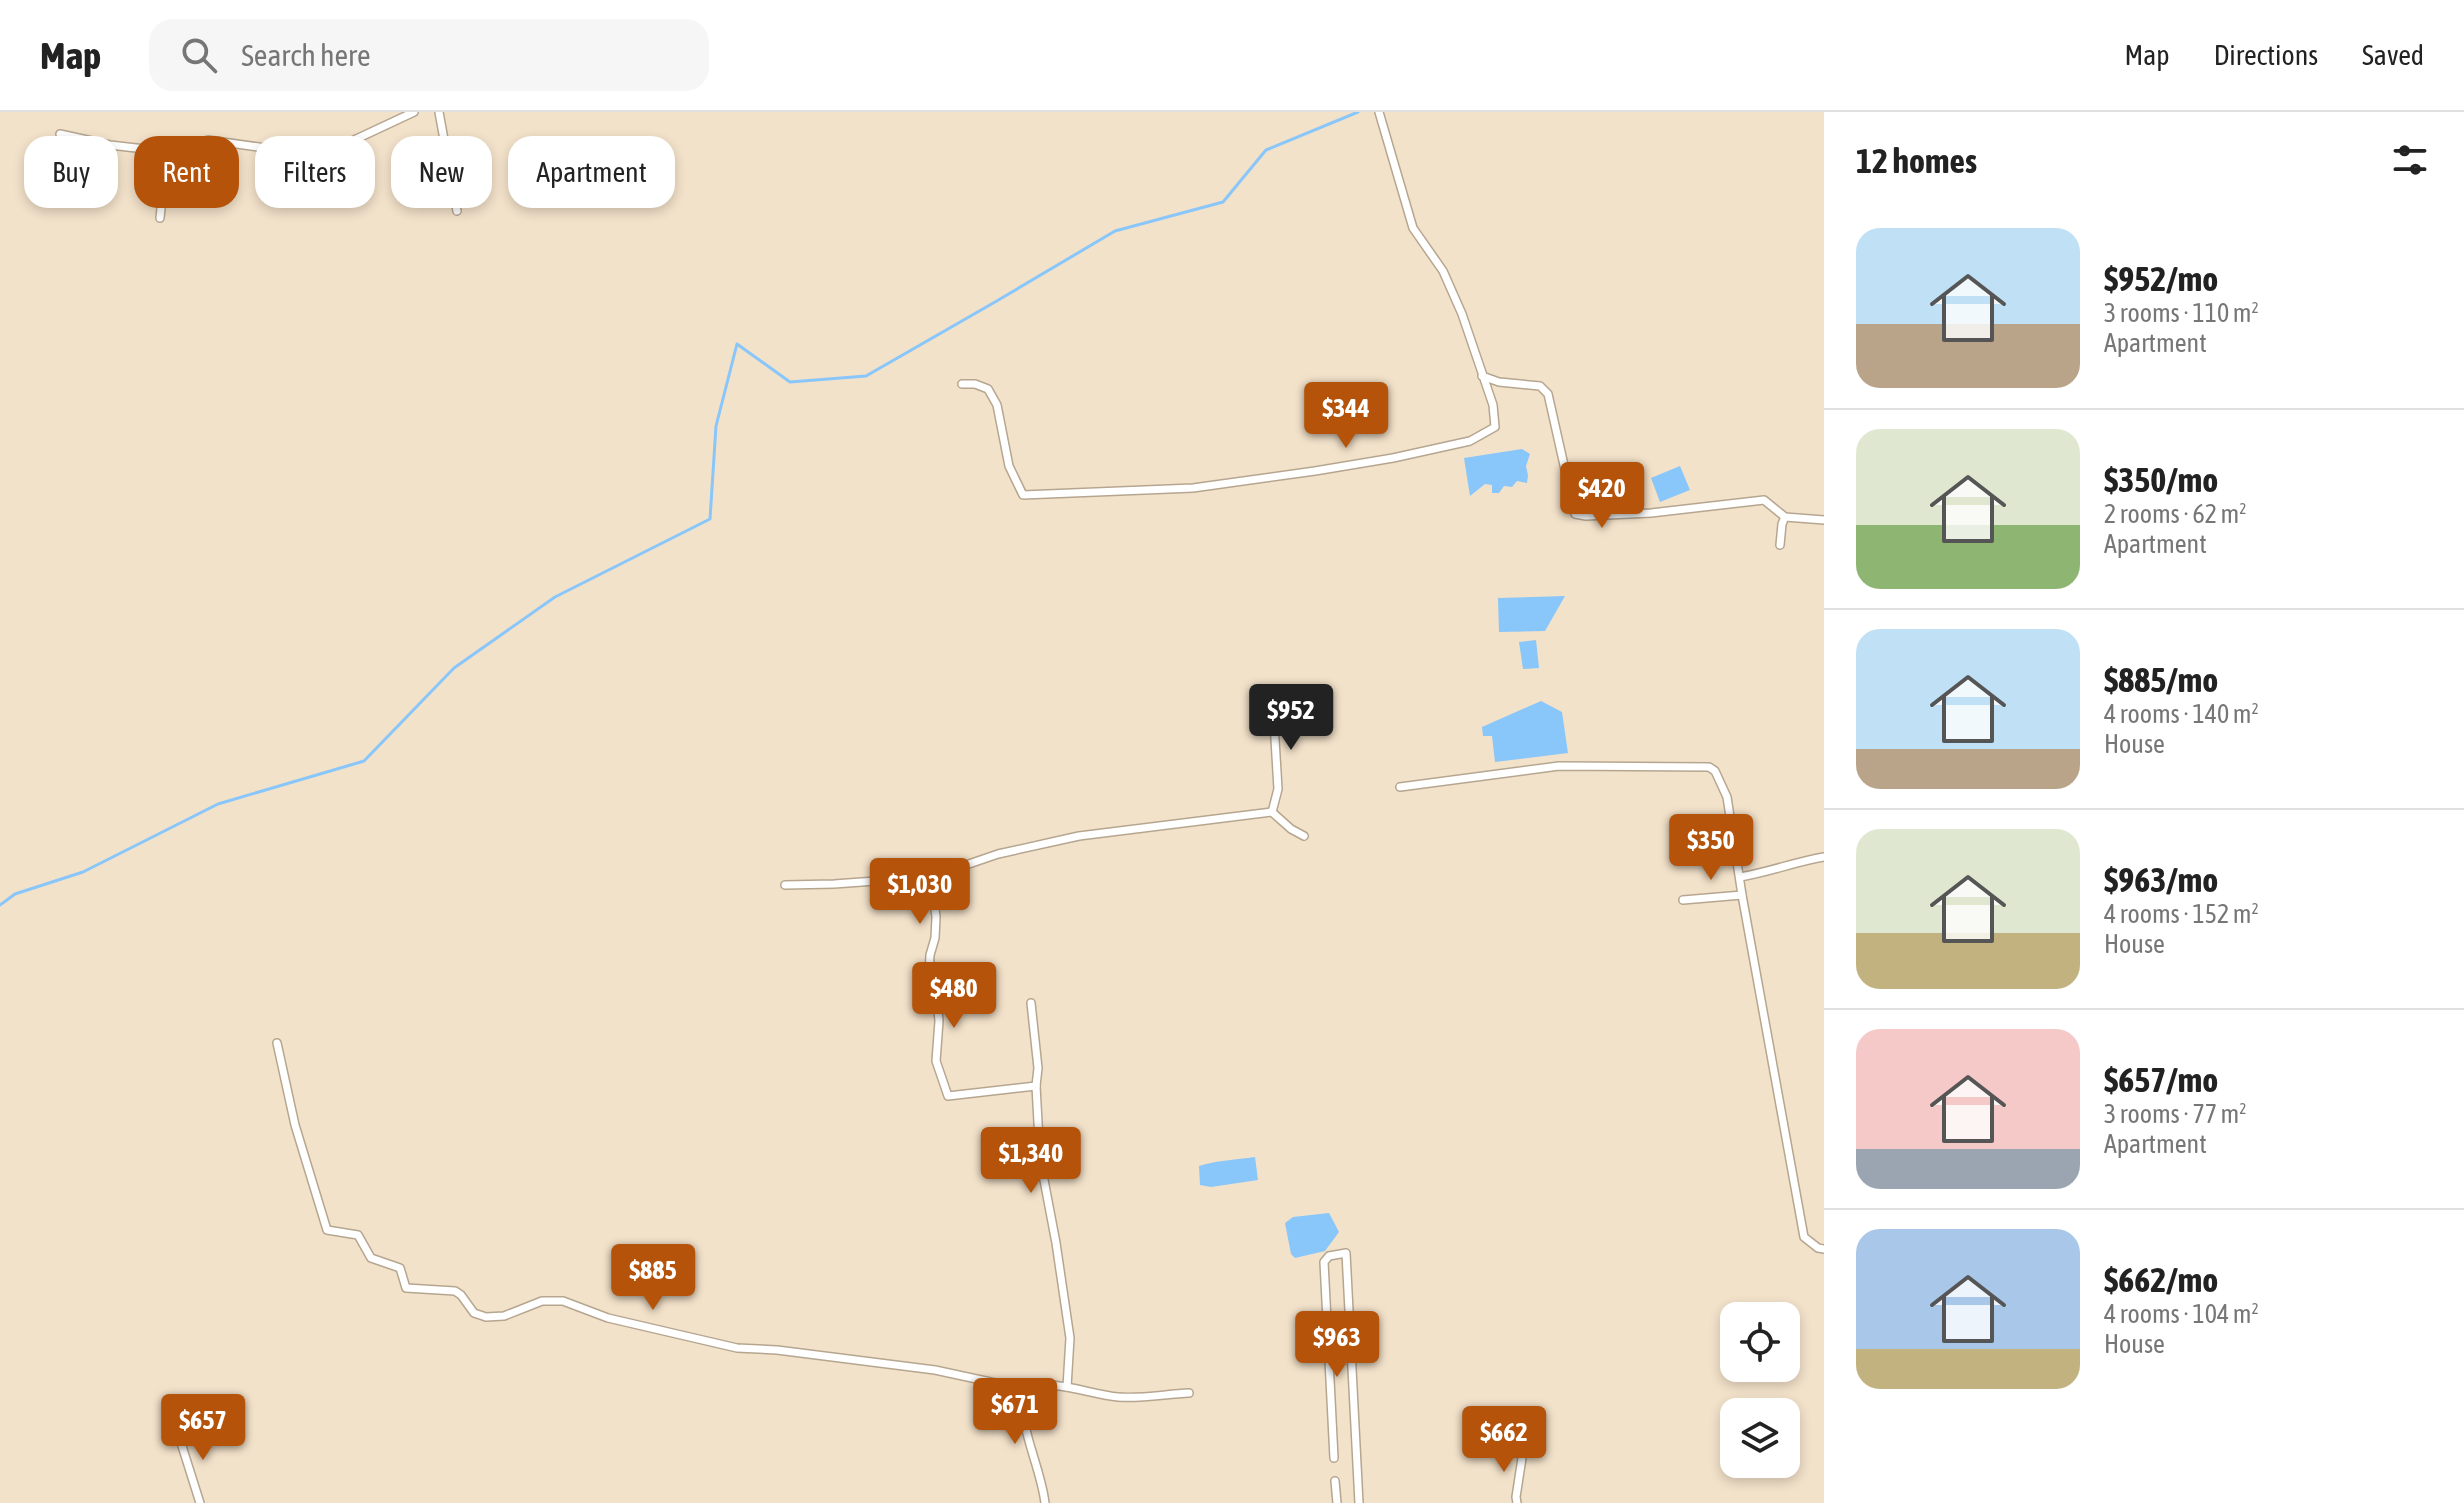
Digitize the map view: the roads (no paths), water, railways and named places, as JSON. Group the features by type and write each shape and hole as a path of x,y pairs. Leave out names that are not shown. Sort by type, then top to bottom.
{"street":[{"path":"239,144 280,150 319,150 352,141 414,112"},
{"path":"439,112 457,211"},
{"path":"962,384 975,384 988,389 997,405 1009,466 1023,495 1193,488 1331,469 1470,441 1495,427 1493,405 1462,314 1443,271 1413,228 1379,112"},
{"path":"60,134 134,148"},
{"path":"160,218 161,208"},
{"path":"1482,376 1499,382 1540,386 1548,394 1575,514 1651,513 1764,500 1785,517 1824,520"},
{"path":"1780,545 1785,517"},
{"path":"1272,689 1278,789 1272,812"},
{"path":"1400,787 1559,766 1709,767 1715,771 1727,797 1804,1237 1824,1249"},
{"path":"785,885 931,877 998,854 1079,836 1272,812 1304,836"},
{"path":"1740,877 1824,857"},
{"path":"931,877 936,917 929,974 937,999 939,1021 936,1061 948,1096 1036,1086"},
{"path":"1683,900 1742,895"},
{"path":"1031,1003 1038,1068 1040,1159 1070,1338 1067,1387"},
{"path":"277,1043 295,1125 327,1230 358,1235 371,1258 400,1268 406,1288 455,1291 474,1313 486,1317 504,1316 542,1301 563,1301 608,1318 737,1348 777,1350 935,1370 1023,1389 1030,1386 1067,1387 1119,1397 1189,1393"},
{"path":"1334,1458 1324,1262 1329,1256 1346,1253 1359,1503"},
{"path":"1023,1389 1026,1428 1045,1503"},
{"path":"177,1430 200,1503"},
{"path":"1517,1503 1524,1445"},
{"path":"1335,1481 1337,1503"}],"water":[{"path":"1522,449 1530,454 1526,466 1527,483 1517,481 1512,487 1504,486 1499,493 1492,493 1492,485 1485,484 1470,496 1464,458"},
{"path":"1680,466 1690,490 1660,502 1651,478"},
{"path":"1565,596 1545,631 1499,632 1498,598"},
{"path":"1536,640 1539,668 1523,669 1519,642"},
{"path":"1541,701 1562,712 1568,753 1495,762 1492,736 1483,736 1482,727"},
{"path":"1255,1157 1258,1180 1211,1187 1200,1185 1199,1166"},
{"path":"1329,1213 1339,1232 1325,1251 1295,1258 1291,1254 1285,1223 1293,1217"}],"waterway":[{"path":"0,905 15,894 83,872 218,804 364,761 454,668 555,597 710,519 716,426 737,344 790,382 866,376 1115,231 1223,202 1266,150 1358,112"}]}
